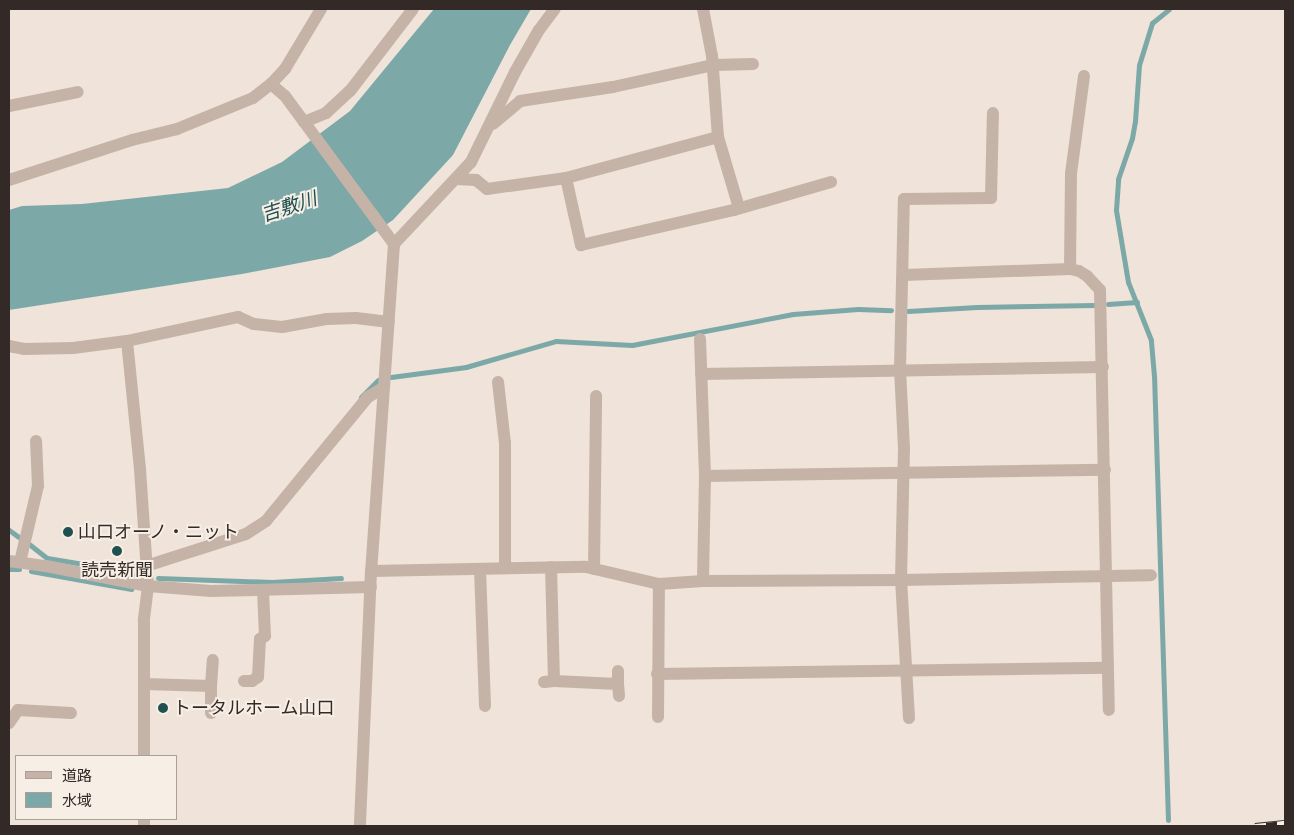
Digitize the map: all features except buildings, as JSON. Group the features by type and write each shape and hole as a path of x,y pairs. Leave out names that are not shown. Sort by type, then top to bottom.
{"street":[{"path":"9,180 132,140 177,129 253,98 271,84 289,64 321,9"},
{"path":"304,122 326,112 350,91 412,9"},
{"path":"394,244 471,162 534,39 555,9"},
{"path":"703,9 713,65 718,137 739,208"},
{"path":"489,127 520,101 613,87 713,65 753,64"},
{"path":"1070,269 1071,174 1084,76"},
{"path":"271,84 285,96 394,244 371,571 360,826"},
{"path":"9,106 78,92"},
{"path":"909,718 901,580 904,473 900,370 904,275 904,199 991,198 993,113"},
{"path":"456,179 476,180 487,189 566,178 718,137"},
{"path":"566,178 581,245 739,208 831,182"},
{"path":"904,275 1070,269 1088,276 1100,290 1106,470 1108,710"},
{"path":"9,346 53,349 127,341 238,318 260,325 282,327 327,319 356,318 389,322"},
{"path":"700,339 705,476 703,581"},
{"path":"127,341 140,468 148,586 144,621 144,755"},
{"path":"701,374 1103,367"},
{"path":"498,382 505,443 505,568"},
{"path":"146,566 246,534 266,521 368,397 383,388"},
{"path":"594,569 596,396"},
{"path":"36,441 38,486 14,562 148,586 211,591 371,587"},
{"path":"705,476 1106,470"},
{"path":"371,571 551,567 594,569 659,584 703,581 901,580 1151,575"},
{"path":"551,567 549,682 618,683"},
{"path":"480,569 485,706"},
{"path":"658,717 659,584"},
{"path":"244,681 252,681 258,677 260,639 264,636 263,590"},
{"path":"211,713 213,660"},
{"path":"657,674 1107,668"},
{"path":"144,684 211,686"},
{"path":"9,723 18,710 72,713"}],"water":[{"name":"吉敷川","path":"434,9 531,9 510,45 453,155 393,220 362,241 330,257 242,274 9,310 9,210 22,206 82,204 228,188 282,162 350,111"}],"waterway":[{"path":"1168,820 1154,376 1151,340 1128,282 1116,210 1118,179 1132,138 1135,121 1139,65 1152,23 1169,9"},
{"path":"1108,304 1137,302"},
{"path":"908,311 977,307 1096,305"},
{"path":"391,377 466,367 556,341 632,345 793,314 858,309 891,310"},
{"path":"361,397 378,380"},
{"path":"9,530 20,538"},
{"path":"29,544 47,558 95,566 140,563"},
{"path":"95,566 113,574 133,575"},
{"path":"9,569 19,569"},
{"path":"31,571 131,589"},
{"path":"158,578 272,582 341,578"}],"railway":[{"path":"1255,826 1285,823"}],"place":[{"name":"山口オーノ・ニット","path":"68,532"},
{"name":"読売新聞","path":"117,551"},
{"name":"トータルホーム山口","path":"163,708"}]}
